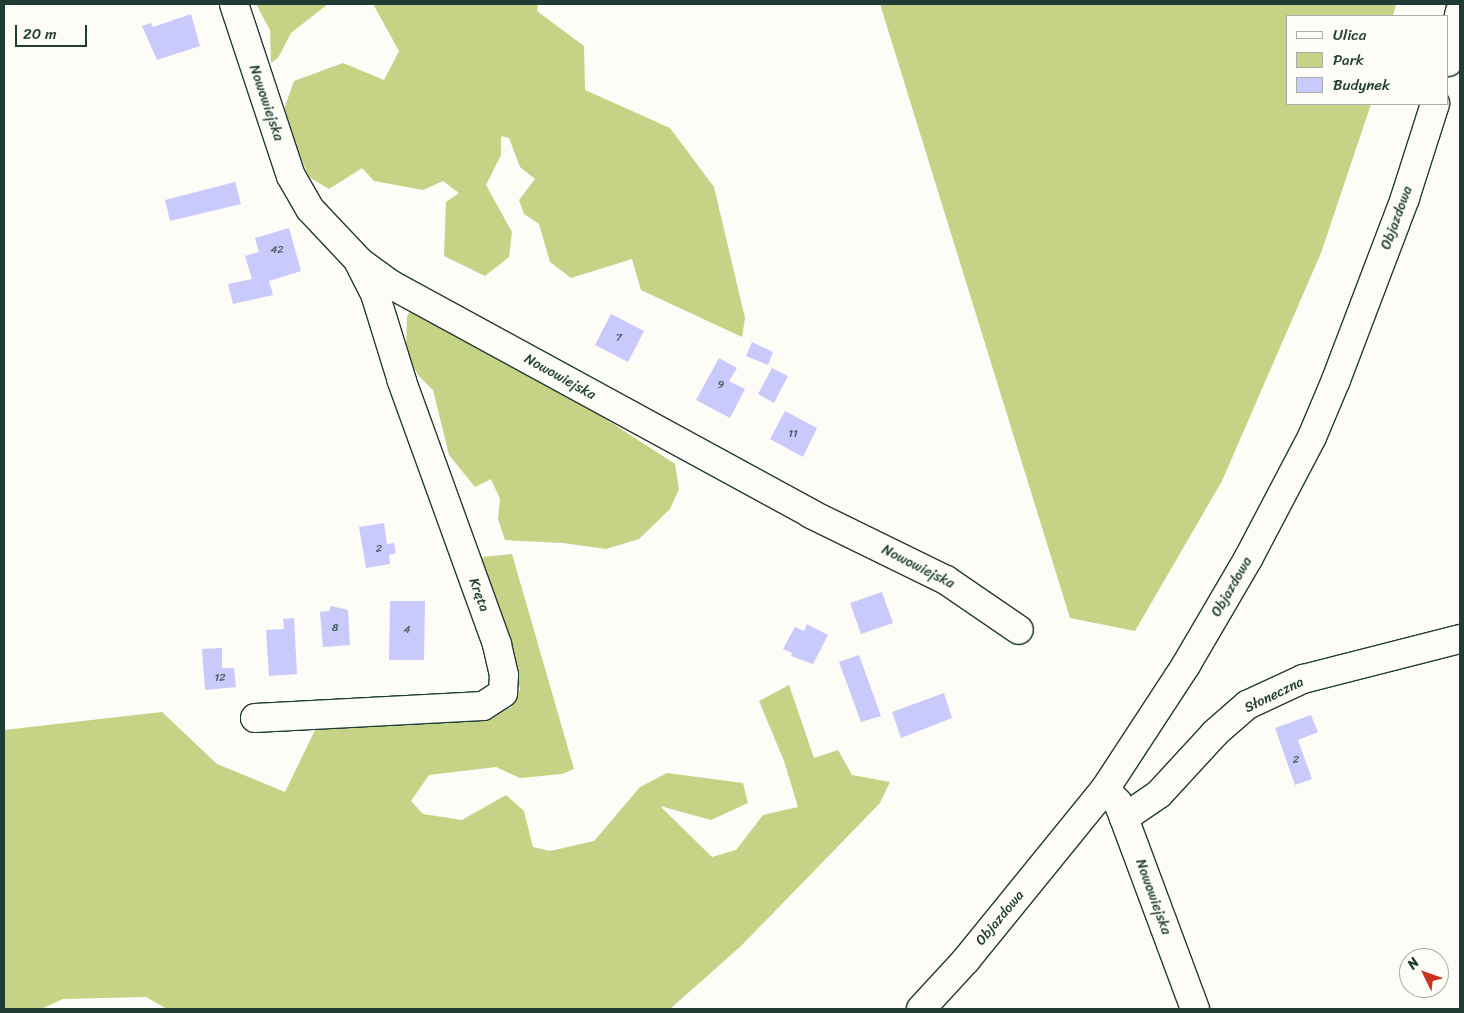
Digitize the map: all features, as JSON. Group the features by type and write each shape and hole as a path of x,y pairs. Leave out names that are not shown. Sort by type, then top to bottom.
{"street":[{"name":"Nowowiejska","path":"234,4 291,176 310,209 336,241 360,262 390,284 810,514 946,580 1019,630"},
{"path":"1449,58 1460,11"},
{"name":"Objazdowa","path":"921,1009 966,960 1105,788 1186,665 1248,559 1312,437 1405,198 1436,105"},
{"name":"Kręta","path":"255,718 483,706 503,693 504,675 497,644 402,380 376,294 360,262"},
{"name":"Słoneczna","path":"1124,818 1159,794 1215,733 1247,705 1304,679 1460,638"},
{"name":"Nowowiejska","path":"1105,788 1118,803 1195,1009"}],"green space":[{"path":"256,4 328,4 291,33 278,58 271,63 270,30"},
{"path":"373,4 538,4 537,11 584,46 585,90 670,128 714,187 745,318 742,337 641,290 632,259 571,278 550,262 539,224 524,214 519,200 535,179 520,167 509,138 501,136 501,155 486,185 512,232 509,257 485,276 444,256 446,202 459,193 443,181 423,190 374,181 362,168 329,189 309,177 282,115 294,81 343,63 384,80 399,51"},
{"path":"880,4 1396,4 1393,15 1286,15 1286,105 1371,105 1321,253 1222,481 1135,631 1070,618"},
{"path":"412,309 598,414 675,464 679,489 670,509 639,539 606,549 563,543 505,540 498,519 500,499 491,479 475,487 449,455 433,390 418,375 406,353 407,316"},
{"path":"512,554 574,769 562,774 520,778 496,767 429,775 411,801 423,814 462,820 506,795 524,811 533,847 550,851 594,841 640,787 667,773 743,783 748,803 711,820 660,806 712,857 736,850 763,815 798,807 784,761 759,701 789,685 814,758 838,750 852,775 890,782 880,803 741,946 670,1009 167,1009 146,997 63,999 41,1009 4,1009 4,730 162,712 217,764 285,792 315,730 511,708 520,689 482,557"}],"building":[{"path":"191,14 200,46 157,60 142,26 151,23 153,27"},
{"path":"235,182 241,204 170,221 165,200"},
{"path":"289,228 301,271 269,281 273,295 233,304 228,284 252,279 245,256 259,252 255,238"},
{"path":"611,314 644,331 628,362 595,345"},
{"path":"752,342 773,352 768,365 746,356"},
{"path":"719,358 737,368 729,381 745,389 730,418 696,400"},
{"path":"772,368 788,376 774,403 758,394"},
{"path":"785,411 817,428 803,457 770,439"},
{"path":"384,523 387,544 394,543 396,553 389,555 390,564 366,568 359,527"},
{"path":"882,592 893,623 861,634 850,603"},
{"path":"390,601 425,601 424,660 389,660"},
{"path":"331,606 348,610 350,645 323,647 320,612 329,611"},
{"path":"294,618 297,674 269,676 266,630 284,629 283,619"},
{"path":"807,624 828,635 813,664 791,656 792,653 783,649 795,627 804,631"},
{"path":"222,648 222,668 234,668 236,687 205,690 202,649"},
{"path":"859,655 881,716 861,722 839,662"},
{"path":"944,693 952,718 901,738 892,712"},
{"path":"1311,715 1318,732 1298,740 1312,779 1295,785 1275,728"}]}
